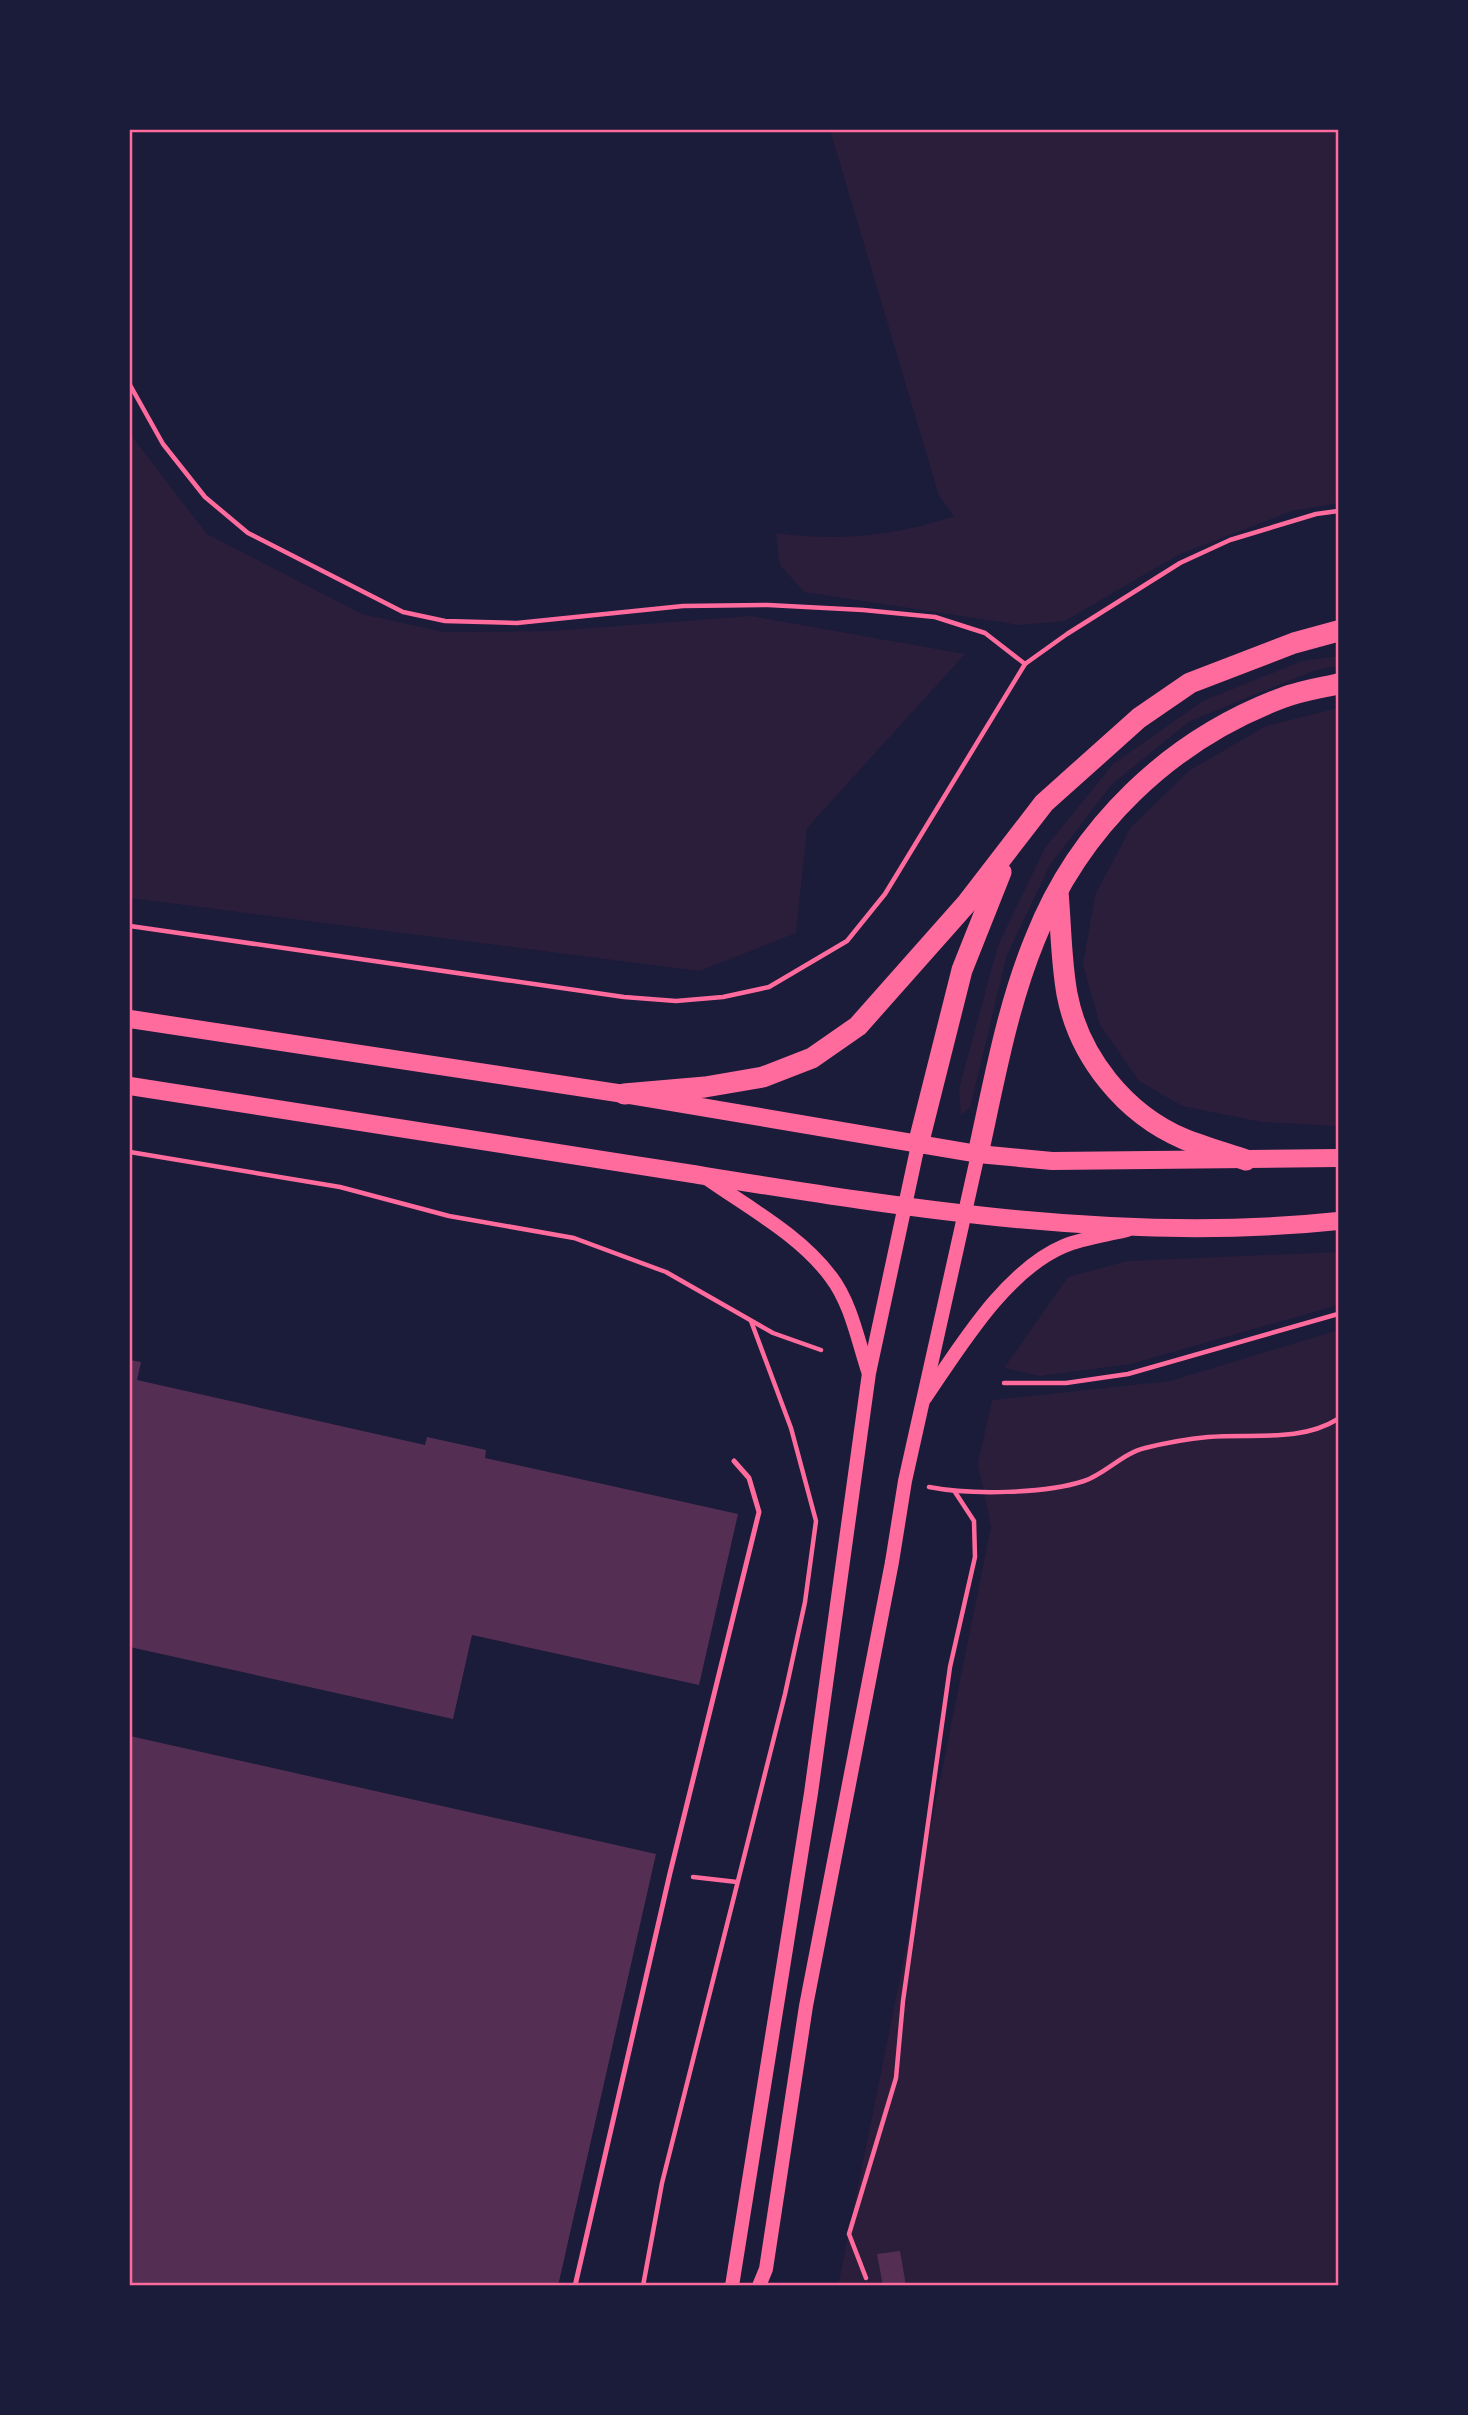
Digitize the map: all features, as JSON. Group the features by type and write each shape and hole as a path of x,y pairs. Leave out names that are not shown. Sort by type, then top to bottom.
{"highway":[{"path":"624,1094 705,1087 763,1077 812,1058 858,1026 904,977 1014,845 1044,803 1139,718 1190,683 1294,643 1339,631"},
{"path":"978,1154 1016,992 1035,937 1078,855 1120,803 1171,758 1232,720 1263,706 1284,697 1339,684"},
{"path":"918,1146 962,970 1014,845"},
{"path":"1058,892 1067,994 1079,1037 1102,1075 1127,1102 1182,1138 1246,1160"}],"main road":[{"path":"130,1019 624,1094 918,1146 978,1154 1052,1161 1339,1158"},
{"path":"130,1086 905,1208 1134,1228 1201,1230 1339,1221"},
{"path":"732,2286 811,1793 869,1373 918,1146"},
{"path":"759,2286 766,2269 806,2006 905,1482 978,1154"},
{"path":"704,1176 784,1233 814,1257 832,1278 846,1305 869,1373"},
{"path":"920,1405 970,1334 1007,1289 1035,1262 1065,1245 1134,1228"}],"lane":[{"path":"575,2286 670,1873 759,1512 749,1478 734,1461"}],"path":[{"path":"130,385 163,444 205,498 248,533 403,612 444,621 517,623 683,606 768,605 863,610 934,617 985,634 1025,664"},
{"path":"130,926 624,997 676,1001 723,997 769,987 847,941 885,894 1025,664 1067,634 1180,563 1230,540 1316,514 1339,511"},
{"path":"130,1152 340,1187 449,1216 574,1238 666,1272 751,1321 821,1350"},
{"path":"1004,1383 1066,1382 1128,1374 1339,1314"},
{"path":"643,2286 662,2183 806,1602 816,1521 791,1428 751,1321"},
{"path":"905,1482 955,1492 1009,1492 1084,1481 1142,1448 1208,1437 1279,1436 1323,1429 1339,1419"},
{"path":"866,2278 849,2234 896,2078 903,2001 950,1667 975,1557 974,1521 955,1492"},
{"path":"670,1873 737,1882"}],"shaded area":[{"path":"830,130 1338,130 1338,503 1292,511 1178,555 1065,621 1020,625 804,592 780,565 776,533 843,537 888,533 954,516 939,496"},
{"path":"130,434 207,534 362,614 444,632 551,631 751,616 965,654 807,828 796,933 700,971 130,898"},
{"path":"1338,656 1338,666 1316,670 1190,721 1112,784 1050,865 1007,955 970,1108 961,1115 959,1089 998,945 1045,848 1113,764 1203,701 1302,661"},
{"path":"1338,708 1338,1126 1261,1122 1182,1106 1139,1081 1100,1025 1083,965 1095,895 1131,827 1190,770 1266,726"},
{"path":"1338,1252 1338,1305 1131,1364 1040,1376 1004,1368 1068,1277 1127,1261"},
{"path":"1338,1330 1338,2285 838,2286 991,1527 978,1464 992,1400 1170,1381"}],"building":[{"path":"130,1360 141,1362 137,1380 425,1445 427,1437 486,1450 485,1458 738,1514 699,1685 472,1635 453,1719 130,1647"},
{"path":"130,1736 656,1854 558,2286 130,2286"},
{"path":"900,2251 906,2286 883,2286 877,2254"}]}
